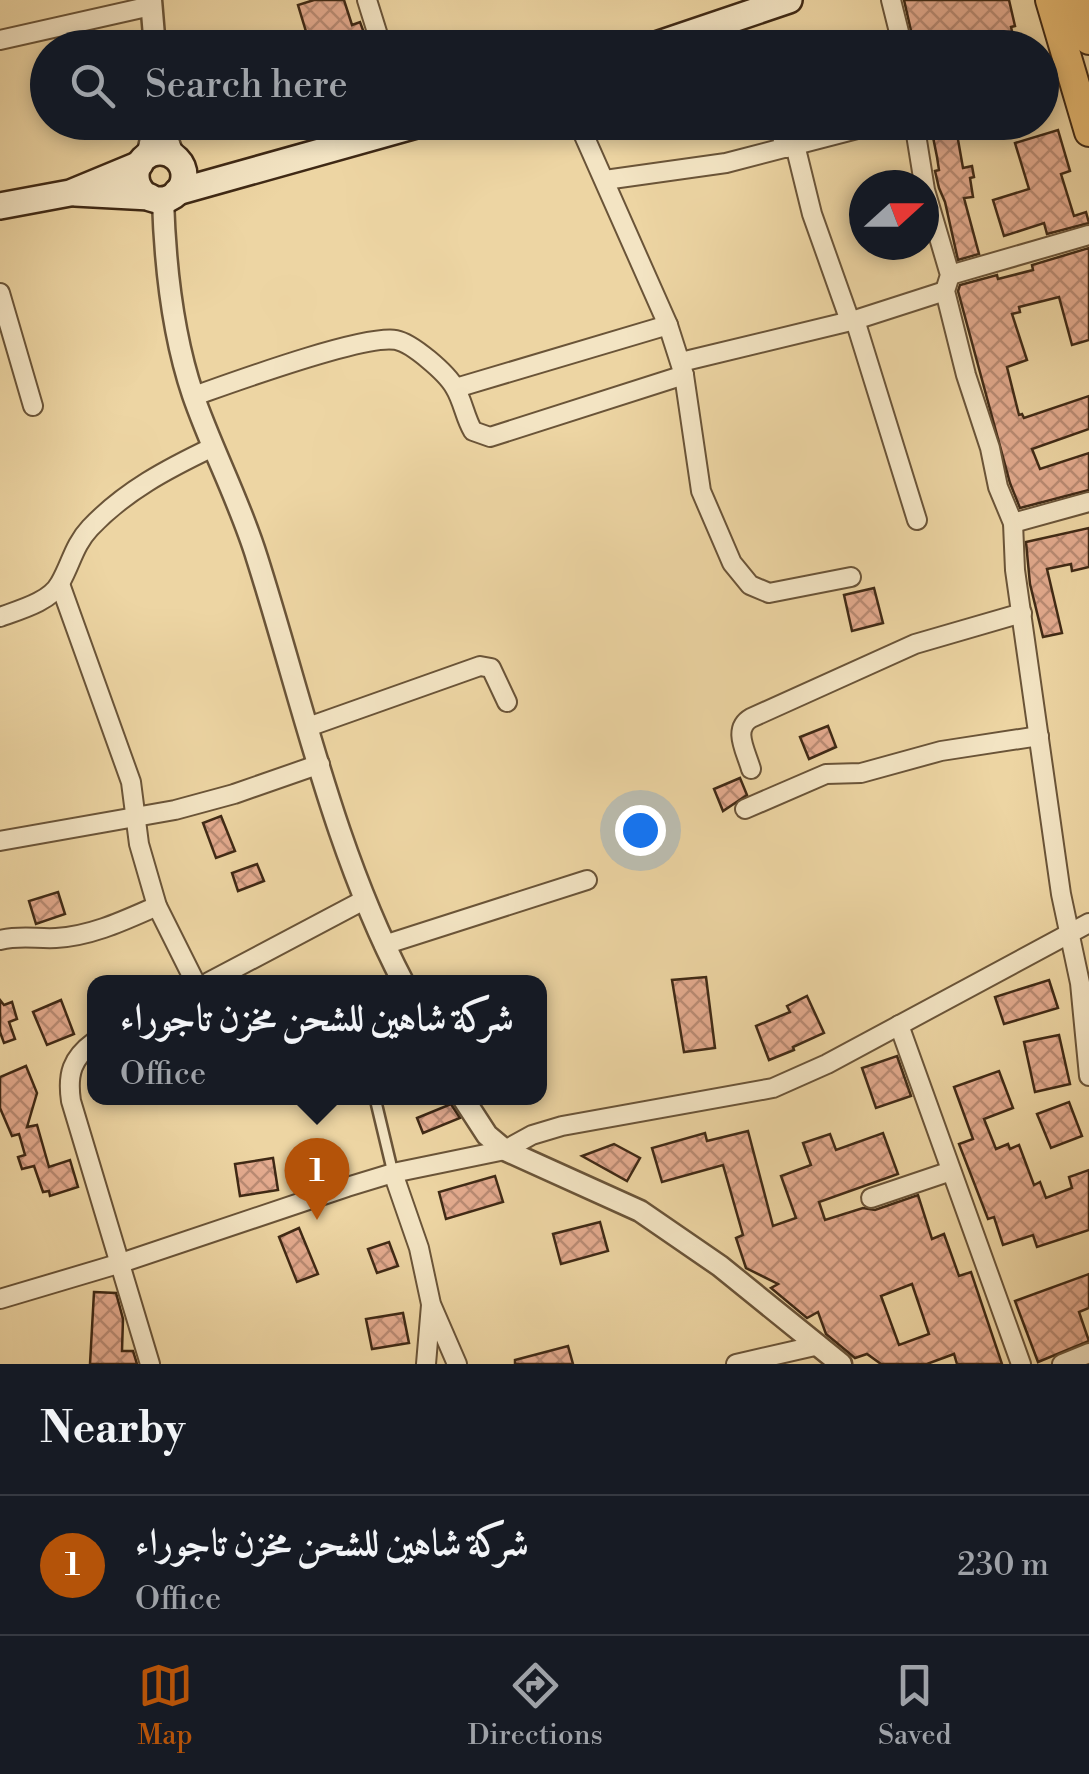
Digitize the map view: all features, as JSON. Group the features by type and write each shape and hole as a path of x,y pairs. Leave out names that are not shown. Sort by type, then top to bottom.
{"main road":[{"path":"700,30 789,0"},
{"path":"1050,0 1059,30"},
{"path":"1078,0 1089,40"},
{"path":"1059,30 1089,132"},
{"path":"0,206 70,193 163,197 357,140"},
{"path":"70,193 161,152 177,161 245,172"},
{"path":"144,160 138,183 163,197"},
{"path":"163,197 184,179 177,161"}],"street":[{"path":"368,0 377,30"},
{"path":"891,0 898,30"},
{"path":"41,30 151,3 154,30"},
{"path":"0,40 30,33"},
{"path":"144,160 151,140"},
{"path":"167,140 177,161"},
{"path":"587,140 668,325 682,368 702,490 724,548 742,576 760,591 851,577"},
{"path":"788,140 917,520"},
{"path":"606,180 726,163 814,140"},
{"path":"917,140 966,374 998,487 1013,522 1061,894 1080,983 1089,1076"},
{"path":"163,197 171,294 194,396 248,531 364,900 399,975"},
{"path":"194,396 380,339 404,342 418,350 456,388 473,431 490,438 682,368 852,321 947,283 1089,235"},
{"path":"0,293 33,406"},
{"path":"456,388 668,325"},
{"path":"0,618 44,598 60,584 77,544 112,507 152,477 213,447"},
{"path":"1013,522 1089,502"},
{"path":"60,584 131,782 144,864 157,906 192,975"},
{"path":"751,768 740,730 743,722 914,644 1022,612"},
{"path":"308,727 480,666 491,668 507,702"},
{"path":"745,809 826,774 860,773 941,751 1040,736"},
{"path":"0,840 135,818 234,794 320,764"},
{"path":"384,945 587,880"},
{"path":"222,975 364,900"},
{"path":"0,940 86,933 157,906"},
{"path":"0,1299 393,1173 504,1150 532,1135 579,1122 773,1088 899,1026 1089,924"},
{"path":"899,1026 1021,1364"},
{"path":"87,1049 75,1060 68,1084 150,1364"},
{"path":"467,1105 487,1135 504,1150 640,1212 720,1266 832,1358"},
{"path":"870,1198 951,1171"},
{"path":"393,1173 419,1248 431,1304 457,1364"},
{"path":"426,1364 431,1304"},
{"path":"1062,1364 1089,1353"},
{"path":"736,1364 832,1358"}],"lane":[{"path":"377,1105 393,1173"}],"building":[{"path":"314,0 344,0 352,25 360,22 363,30 306,30 298,5"},
{"path":"904,0 1009,0 1015,26 1012,30 911,30"},
{"path":"1059,133 1070,171 1061,174 1074,216 1086,212 1089,223 1047,234 1044,223 1004,236 993,200 1029,189 1015,143 1059,140"},
{"path":"933,140 958,140 963,168 972,166 973,197 964,198 979,254 958,260 939,188"},
{"path":"1089,248 1089,340 1072,345 1059,297 1019,307 1020,312 1012,314 1027,360 1007,367 1019,415 1024,418 1089,396 1089,429 1032,449 1040,469 1089,453 1089,490 1020,508 958,291 960,285 1033,270 1032,265"},
{"path":"1089,528 1089,567 1072,571 1071,564 1047,569 1062,633 1043,637 1030,584 1026,542"},
{"path":"874,588 883,623 852,631 844,595"},
{"path":"828,726 836,747 809,759 800,737"},
{"path":"740,778 747,795 723,811 714,789"},
{"path":"221,816 235,851 216,858 203,823"},
{"path":"257,864 264,881 238,891 232,873"},
{"path":"58,892 65,914 36,924 29,901"},
{"path":"706,977 715,1048 684,1052 672,980"},
{"path":"1049,980 1058,1008 1004,1024 995,997"},
{"path":"807,996 824,1033 769,1060 756,1026 790,1012 787,1006"},
{"path":"0,1000 4,1005 12,1002 17,1019 9,1022 15,1039 4,1043 0,1032"},
{"path":"61,1000 74,1034 47,1045 33,1012"},
{"path":"1059,1035 1070,1084 1035,1092 1024,1042"},
{"path":"897,1056 911,1096 876,1108 862,1068"},
{"path":"26,1066 37,1093 27,1127 37,1125 49,1167 70,1160 78,1187 50,1196 49,1191 43,1192 34,1166 22,1169 18,1157 25,1155 19,1134 12,1136 0,1108 0,1077"},
{"path":"999,1071 1013,1108 984,1119 996,1149 1019,1145 1034,1185 1040,1182 1046,1198 1072,1188 1069,1177 1089,1170 1089,1230 1037,1247 1033,1235 1003,1245 994,1217 988,1219 959,1144 973,1139 954,1087"},
{"path":"1069,1102 1082,1136 1051,1148 1037,1114"},
{"path":"452,1105 460,1118 423,1133 417,1118"},
{"path":"748,1131 773,1226 796,1218 781,1176 811,1165 803,1143 830,1134 836,1150 883,1133 898,1174 819,1202 825,1220 863,1208 875,1210 918,1195 932,1239 944,1234 959,1276 971,1272 1002,1364 957,1364 954,1354 927,1364 881,1364 867,1354 855,1358 826,1334 818,1312 807,1318 771,1288 778,1284 746,1268 736,1238 743,1235 723,1165 662,1182 652,1148 705,1133 707,1141","holes":["912,1284 929,1334 899,1345 881,1296"]},
{"path":"614,1144 640,1158 627,1181 582,1156"},
{"path":"273,1158 278,1190 240,1196 235,1164"},
{"path":"495,1176 503,1202 446,1219 439,1192"},
{"path":"600,1222 608,1251 561,1264 553,1234"},
{"path":"299,1228 318,1274 297,1282 279,1237"},
{"path":"389,1242 398,1266 377,1273 368,1249"},
{"path":"1089,1274 1089,1308 1079,1312 1089,1341 1038,1362 1015,1301"},
{"path":"94,1292 116,1293 123,1319 122,1351 133,1351 137,1364 90,1364"},
{"path":"403,1313 409,1343 372,1349 366,1319"},
{"path":"568,1346 573,1364 515,1364 515,1360"}],"place":[{"name":"شركة شاهين للشحن مخزن تاجوراء","path":"317,1220"}]}
